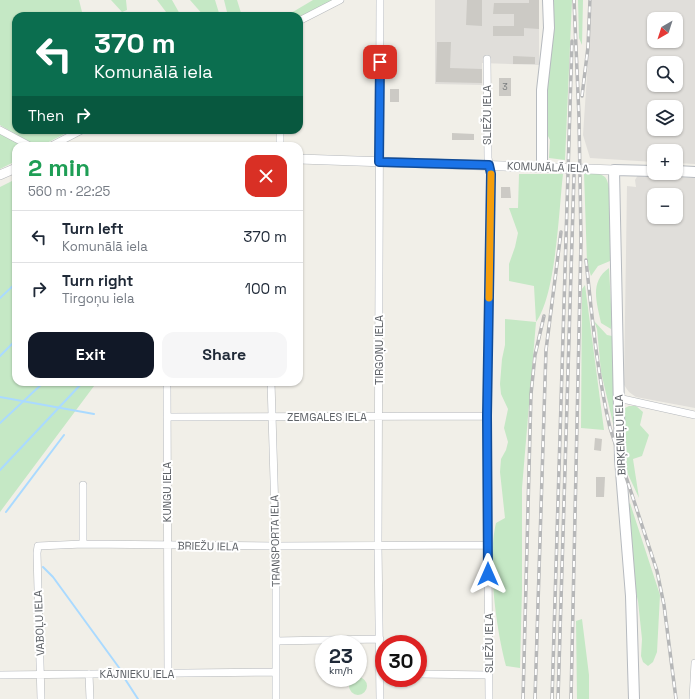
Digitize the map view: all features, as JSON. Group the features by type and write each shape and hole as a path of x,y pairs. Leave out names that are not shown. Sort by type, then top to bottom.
{"main road":[{"path":"542,167 542,90 549,28 548,0"},
{"name":"KOMUNĀLĀ IELA","path":"614,170 647,171"},
{"name":"BIRĶENEĻU IELA","path":"614,170 618,398 623,506 631,596 634,699"},
{"path":"683,172 695,172"}],"street":[{"path":"303,19 340,0"},
{"name":"TIRGOŅU IELA","path":"380,0 378,545 380,635"},
{"name":"SLIEŽU IELA","path":"487,58 489,165 491,174 487,416 489,699"},
{"path":"0,130 22,142"},
{"path":"60,142 74,134"},
{"name":"KOMUNĀLĀ IELA","path":"303,159 614,170"},
{"path":"0,175 12,170"},
{"name":"KUNGU IELA","path":"167,386 166,545 168,674"},
{"name":"TRANSPORTA IELA","path":"272,386 271,417 276,546 276,641 274,672 276,699"},
{"path":"618,398 695,415"},
{"name":"ZEMGALES IELA","path":"167,417 487,416"},
{"path":"83,485 83,544"},
{"name":"BRIEŽU IELA","path":"38,546 83,544 276,546 488,545"},
{"name":"VABOĻU IELA","path":"38,546 41,699"},
{"path":"276,641 375,639"},
{"path":"693,699 695,663"},
{"name":"KĀJNIEKU IELA","path":"0,675 274,672"},
{"path":"89,674 90,699"},
{"path":"427,674 489,675"},
{"name":"TIRGOŅU IELA","path":"380,699 381,687"}],"shaded area":[{"path":"435,0 539,0 539,65 482,63 482,85 435,84"},
{"path":"592,0 695,0 695,164 683,163 683,144 647,144 647,162 590,158 583,135"},
{"path":"638,175 647,175 647,180 683,180 683,177 695,178 695,408 636,397 629,392 624,385 627,186 636,187 635,180"}],"green space":[{"path":"0,0 79,0 82,12 12,12 12,132 0,125"},
{"path":"111,0 126,0 127,10 122,12"},
{"path":"157,0 172,0 179,12 166,12"},
{"path":"190,0 215,0 219,12 200,12"},
{"path":"224,0 237,0 241,12 227,12"},
{"path":"313,0 334,0 303,16 303,12 293,12"},
{"path":"552,0 572,0 565,160 549,158 550,140 547,134 547,80"},
{"path":"578,0 583,0 582,45 579,38"},
{"path":"0,133 17,142 12,142 12,163 0,169"},
{"path":"15,134 64,134 49,142 29,142"},
{"path":"584,173 598,174 605,177 610,192 611,204 610,261 598,266 591,276 587,263"},
{"path":"519,174 563,174 556,251 552,273 543,309 536,322 534,286 509,281 509,264 518,233 509,208 518,208"},
{"path":"12,181 12,386 94,386 0,512 0,187"},
{"path":"609,268 611,329 601,323 596,300 599,280"},
{"path":"585,285 604,430 581,428 582,289"},
{"path":"505,319 536,322 522,488 520,668 506,666 502,651 496,614 492,556 496,523 505,518 500,472 501,459 508,442 504,428 508,409 501,394 500,384 505,345"},
{"path":"594,321 607,335 612,336 616,436 601,372 597,329"},
{"path":"629,406 636,406 643,412 640,425 649,435 642,456 633,459 639,498 626,470 623,423 625,408"},
{"path":"630,503 660,595 657,652 653,662 648,666 643,662 641,656 642,639 638,601 632,576 627,506"},
{"path":"582,619 589,675 589,699 577,699 576,621"},
{"path":"349,687 367,687 364,692 358,695"}],"building":[{"path":"467,0 482,0 482,26 466,25"},
{"path":"529,0 539,0 539,29 524,28 524,36 493,36 493,26 514,26 514,14 493,14 494,3 529,3"},
{"path":"437,42 451,42 450,68 482,69 482,83 436,82"},
{"path":"513,56 535,57 535,64 513,64"},
{"path":"499,78 511,78 511,96 499,96"},
{"path":"390,89 399,89 399,102 390,102"},
{"path":"452,133 474,134 474,140 452,140"},
{"path":"501,187 510,187 511,198 501,198"},
{"path":"595,438 602,439 601,451 594,450"},
{"path":"596,477 605,477 604,497 596,497"}],"waterway":[{"path":"0,298 12,287"},
{"path":"0,356 12,344"},
{"path":"0,423 40,386"},
{"path":"0,470 79,386"},
{"path":"0,397 94,414"},
{"path":"6,512 64,435"},
{"path":"43,567 53,577 120,669"},
{"path":"125,679 138,699"}],"railway":[{"path":"571,699 581,241 579,117 574,0"},
{"path":"582,96 588,47 590,0"},
{"path":"552,699 572,41"},
{"path":"558,699 574,175"},
{"path":"535,699 546,350 561,232"},
{"path":"586,260 595,344 605,407 610,428 657,571 664,605 676,699"},
{"path":"523,699 531,394 535,355 544,316"}],"slow traffic":[{"path":"489,298 491,174"}],"route":[{"path":"380,62 379,162 489,165 491,174 487,416 488,574"}]}
